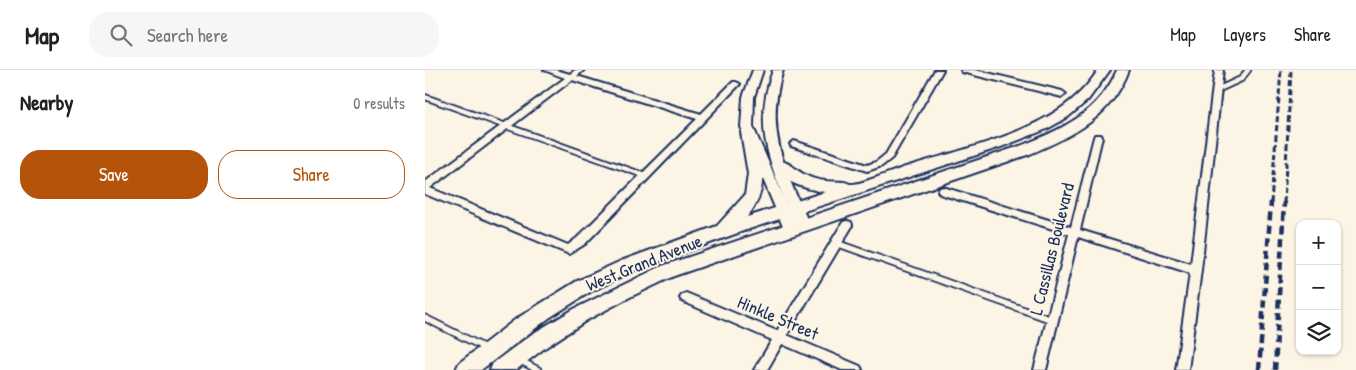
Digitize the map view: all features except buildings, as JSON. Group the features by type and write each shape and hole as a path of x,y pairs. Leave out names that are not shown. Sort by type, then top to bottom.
{"highway":[{"name":"West Grand Avenue","path":"466,370 489,350 544,311 587,284 626,266 717,234 1037,128 1084,98 1104,70"},
{"name":"West Grand Avenue","path":"500,370 514,358 571,319 626,289 668,272 1025,150 1057,137 1094,112 1112,92 1123,72"},
{"path":"717,234 746,209 755,192 757,179 748,132"},
{"path":"779,165 792,176 815,186 857,188"}],"main road":[{"path":"758,70 751,86 746,110 748,132 790,209"},
{"path":"779,70 769,97 768,117 772,147 797,227"}],"street":[{"path":"548,70 703,118"},
{"path":"580,70 425,189 569,250 581,241 736,84"},
{"path":"794,144 867,168 879,164 889,156 939,70"},
{"path":"965,70 1062,94"},
{"path":"1183,370 1219,70"},
{"name":"L Cassillas Boulevard","path":"1040,370 1098,137"},
{"path":"943,191 1196,270"},
{"path":"760,370 847,225"},
{"name":"Hinkle Street","path":"686,298 856,370"}],"lane":[{"path":"1217,90 1241,79 1248,70"},
{"path":"425,96 646,176"},
{"path":"836,242 1053,320"},
{"path":"425,318 489,350"},
{"path":"514,358 538,370"}],"railway":[{"path":"1271,203 1281,70"},
{"path":"1284,203 1291,70"},
{"path":"1259,370 1271,202"},
{"path":"1275,370 1284,202"}]}
